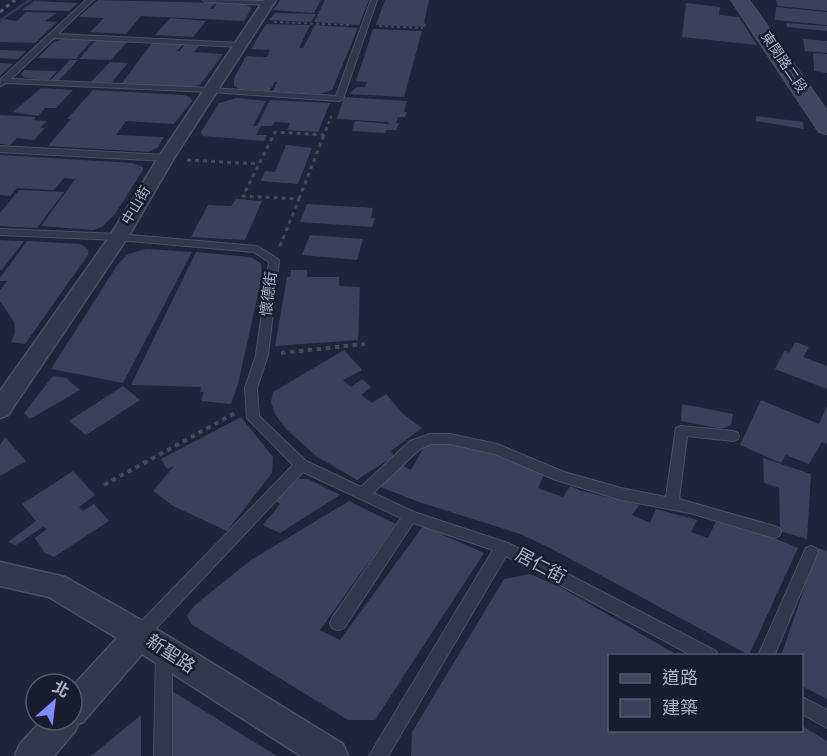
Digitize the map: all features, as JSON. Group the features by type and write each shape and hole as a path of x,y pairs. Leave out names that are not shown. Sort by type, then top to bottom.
{"main road":[{"name":"東閔路二段","path":"740,0 827,127"}],"street":[{"name":"中山街","path":"0,409 119,237 166,158 269,1"},
{"name":"新聖路","path":"0,574 55,586 152,643 331,756"},
{"path":"84,701 152,643"},
{"path":"32,756 53,732"}],"lane":[{"path":"2,83 90,0"},
{"path":"206,0 269,1"},
{"path":"2,83 211,90 339,99 374,0"},
{"path":"52,36 240,45"},
{"path":"0,149 166,158"},
{"name":"懷德街","path":"0,232 119,237 257,249 274,261 262,356 251,388 250,404"},
{"path":"250,404 253,418 301,465 363,494 415,446 430,440 450,439 497,449 561,476 621,494 690,507 774,532"},
{"path":"672,504 681,430 733,436"},
{"path":"163,756 152,643 301,465"},
{"name":"居仁街","path":"363,494 410,516 503,548 706,654"},
{"path":"338,623 410,516"},
{"path":"378,756 503,548"},
{"path":"767,654 811,552"},
{"path":"803,706 827,719"}],"path":[{"path":"256,21 423,28"},
{"path":"274,261 339,99"},
{"path":"299,200 243,196 275,132 324,135"},
{"path":"166,158 259,164"},
{"path":"262,356 365,344"},
{"path":"104,484 250,404"}],"building":[{"path":"98,0 215,3 210,9 213,9 217,3 244,4 252,8 244,21 141,16 126,34 90,32 104,18 79,17"},
{"path":"280,0 321,0 314,13 273,10"},
{"path":"325,0 369,0 359,25 314,22"},
{"path":"385,0 429,0 425,27 376,25"},
{"path":"776,0 827,0 827,11 778,6"},
{"path":"34,1 78,3 69,11 22,10"},
{"path":"686,3 720,7 719,15 739,17 757,45 682,37"},
{"path":"776,7 827,12 827,25 775,20"},
{"path":"26,12 57,13 45,21 57,22 35,43 0,42 0,23 3,19 17,21"},
{"path":"275,13 316,14 311,22 269,20"},
{"path":"170,18 206,21 193,37 155,35"},
{"path":"786,23 827,26 827,31 787,27"},
{"path":"266,24 310,25 299,48 303,48 315,25 358,28 332,90 319,94 273,91 277,82 269,91 240,89 234,86 234,78 246,56 267,57 270,50 251,49"},
{"path":"373,29 422,31 404,97 349,94 357,87 365,87 367,82 356,81"},
{"path":"67,38 93,39 76,59 37,58 54,42"},
{"path":"803,39 827,41 827,53 805,51"},
{"path":"96,40 127,42 111,60 79,59"},
{"path":"152,43 183,44 177,51 180,51 185,44 200,45 194,52 223,54 200,85 191,87 122,83"},
{"path":"0,50 26,51 18,59 0,58"},
{"path":"813,53 827,54 827,73 814,71"},
{"path":"70,60 78,60 59,80 51,80"},
{"path":"110,62 128,63 111,83 91,82"},
{"path":"0,63 13,64 0,76"},
{"path":"24,70 57,71 49,80 25,78 21,74"},
{"path":"41,88 73,90 56,108 45,108 38,116 13,112"},
{"path":"93,90 184,95 190,97 192,101 174,124 126,121 116,135 164,137 158,147 149,152 48,146 71,119 67,119"},
{"path":"344,97 407,101 404,112 407,112 405,117 398,117 396,123 399,123 396,130 387,130 385,133 352,131 355,121 389,124 388,122 337,119"},
{"path":"236,98 266,101 253,126 257,126 270,100 330,103 318,132 287,130 290,123 275,122 272,126 261,126 256,135 267,135 264,141 203,136 201,132 219,103"},
{"path":"0,115 36,117 34,120 47,121 40,128 45,128 34,140 17,138 10,145 0,144"},
{"path":"756,116 803,122 804,129 756,121"},
{"path":"286,145 312,148 298,184 261,181 265,171 275,172"},
{"path":"0,155 132,163 143,167 143,170 115,214 102,227 93,230 41,226 75,179 64,178 54,190 17,188 10,196 0,195"},
{"path":"19,190 64,192 37,228 0,226 0,213"},
{"path":"236,199 262,201 245,240 191,237 208,205 231,206"},
{"path":"307,204 373,208 371,218 375,218 372,227 300,222"},
{"path":"310,235 363,239 357,260 302,255"},
{"path":"0,240 24,241 2,270 0,270"},
{"path":"27,241 81,244 89,250 88,255 25,344 11,342 15,333 14,322 0,301 0,290 7,281 0,281 0,278"},
{"path":"146,249 192,252 123,383 51,369 125,255"},
{"path":"196,252 250,257 261,263 262,276 238,384 231,404 201,401 204,392 200,392 201,387 131,385"},
{"path":"291,270 307,270 307,277 339,277 339,286 360,287 358,340 275,346 287,277 290,277"},
{"path":"795,342 809,347 803,357 827,366 827,389 775,369 785,350 789,353"},
{"path":"344,350 362,370 343,380 351,387 362,379 371,387 361,395 372,403 386,394 402,413 422,428 391,451 394,456 357,480 316,456 286,429 275,414 271,402 273,392"},
{"path":"53,376 66,378 80,390 30,419 24,413"},
{"path":"123,386 140,400 86,435 69,421"},
{"path":"761,400 819,424 827,406 827,444 822,442 809,464 786,455 781,463 740,445"},
{"path":"682,404 733,414 731,425 721,429 681,421"},
{"path":"241,417 273,457 272,473 227,531 173,506 153,491 174,466 167,469 161,459"},
{"path":"5,437 26,461 0,476 0,445"},
{"path":"447,443 475,447 544,475 538,488 563,497 570,486 639,505 632,515 650,523 656,509 697,520 691,532 708,538 717,519 748,527 798,548 749,654 747,654 520,534 416,501 378,486 401,465 411,470 425,445"},
{"path":"763,458 811,474 807,539 780,531 779,488 764,483"},
{"path":"73,471 95,495 79,507 83,511 94,504 109,521 54,557 45,553 35,538 47,529 43,527 16,545 8,542 36,521 22,504"},
{"path":"294,479 308,479 340,495 280,533 263,525 280,504 276,501"},
{"path":"349,501 396,524 320,630 340,640 423,526 484,553 375,720 348,720 191,624 187,615 195,605 251,560"},
{"path":"818,548 827,551 827,699 803,687 803,654 782,654"},
{"path":"530,574 562,588 676,654 608,654 608,732 803,732 803,727 827,741 827,756 411,756 412,732 504,579"},
{"path":"169,689 277,756 169,756"},
{"path":"141,715 141,756 91,756"}],"waterway":[{"path":"0,21 30,0"}],"railway":[{"path":"0,12 15,0"}]}
